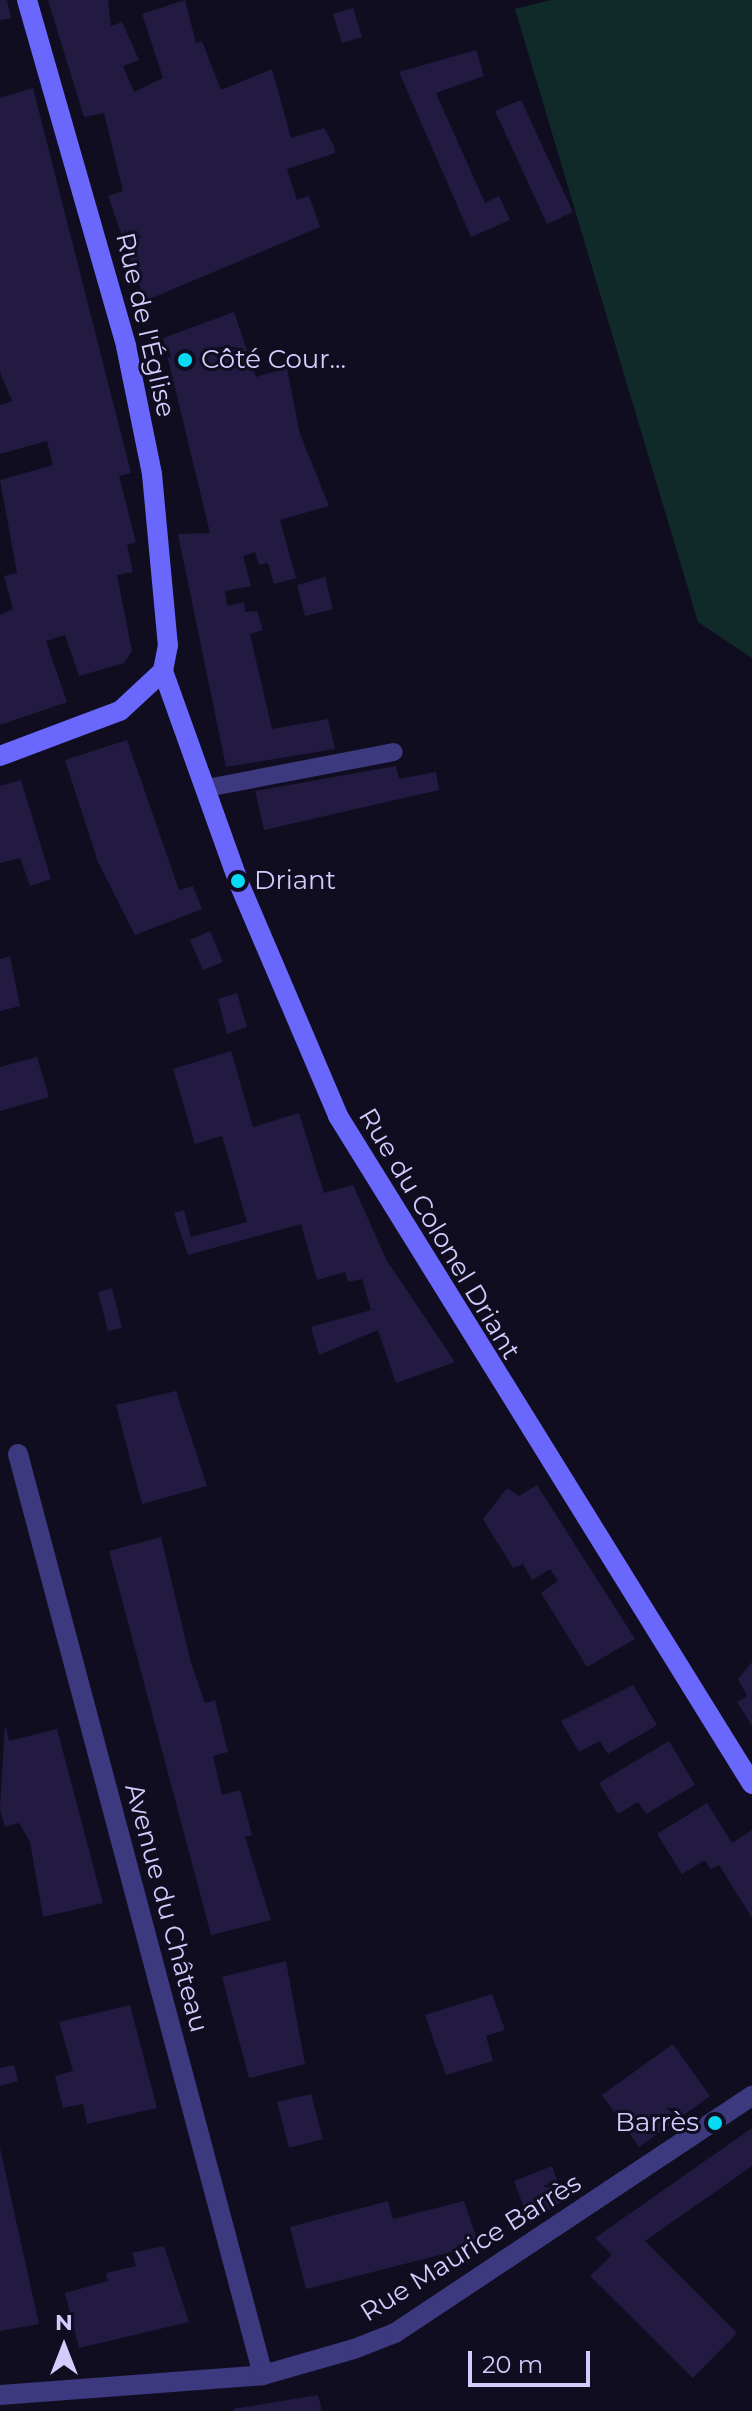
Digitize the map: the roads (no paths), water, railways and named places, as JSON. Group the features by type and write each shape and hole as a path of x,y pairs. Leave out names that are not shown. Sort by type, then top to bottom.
{"main road":[{"name":"Rue de l'Église","path":"27,0 129,360 152,474 168,645 163,671"},
{"path":"0,756 120,711 163,671"},
{"name":"Rue du Colonel Driant","path":"163,671 271,965 338,1116 469,1338 752,1784"}],"street":[{"name":"Avenue du Château","path":"18,1454 263,2375"},
{"name":"Rue Maurice Barrès","path":"0,2395 263,2375 310,2366 395,2333 752,2096"}],"lane":[{"path":"207,788 394,752"}],"place":[{"name":"Côté Cour...","path":"185,360"},
{"name":"Driant","path":"238,881"},
{"name":"Barrès","path":"715,2123"}]}
